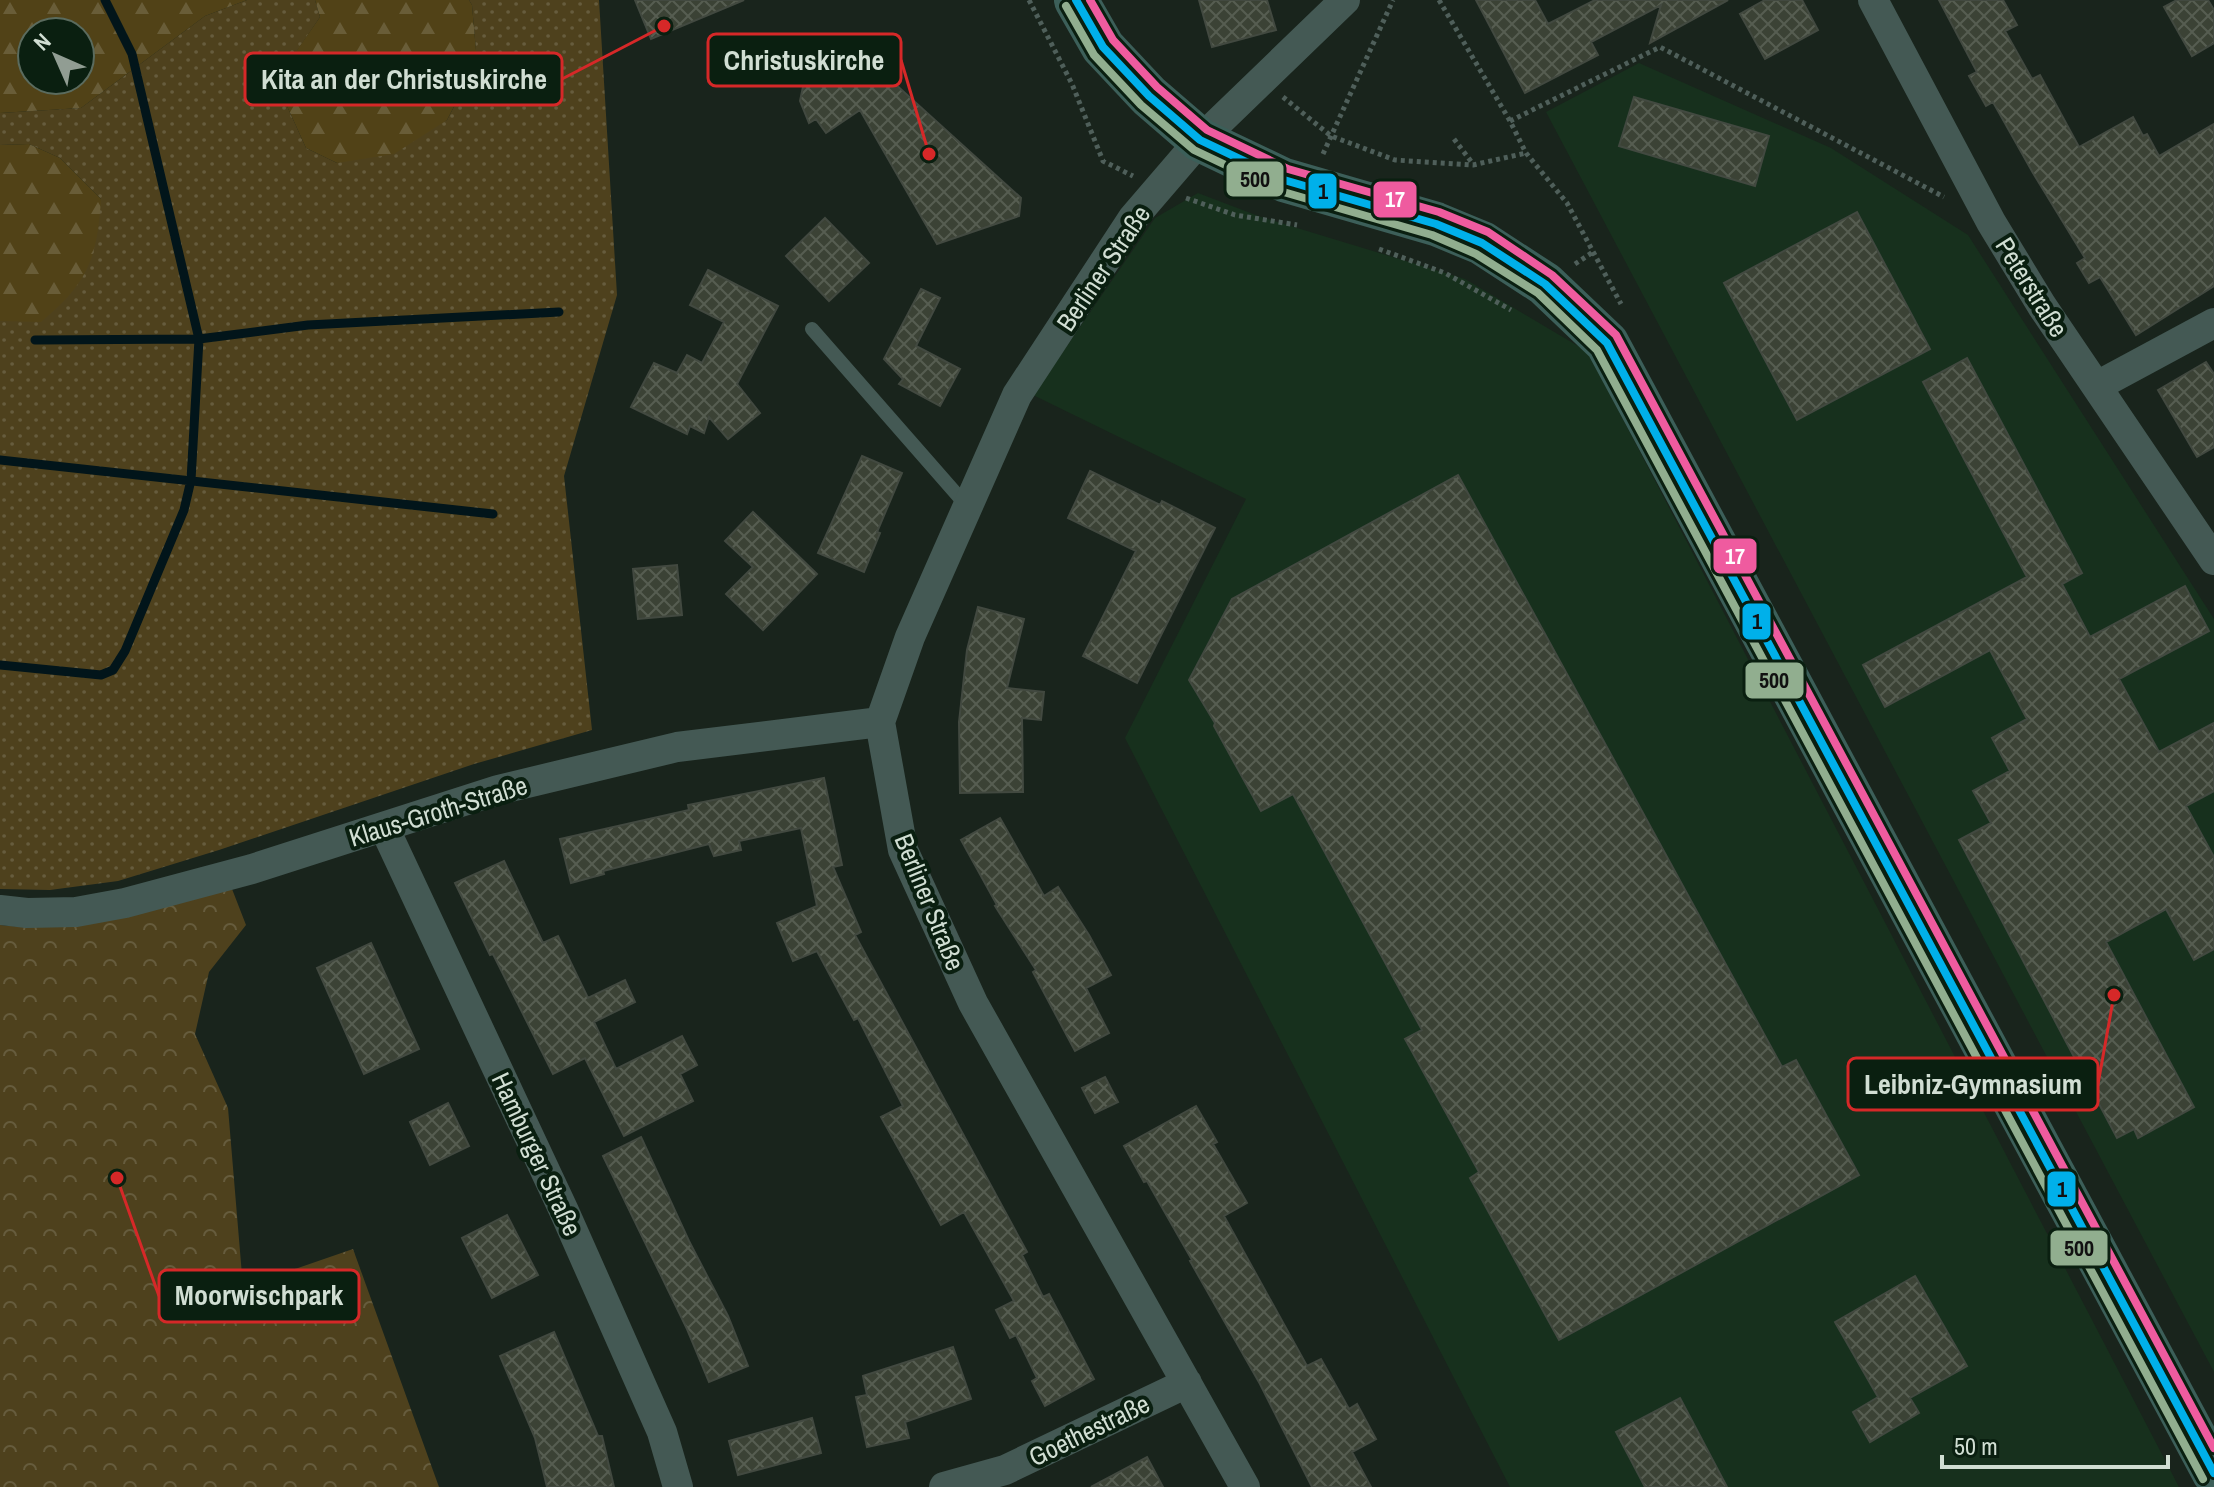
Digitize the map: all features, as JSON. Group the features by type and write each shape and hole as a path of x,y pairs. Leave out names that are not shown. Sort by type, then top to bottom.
{"main road":[{"path":"1076,0 1103,47 1149,96 1200,140 1284,180 1436,224 1482,243 1545,284 1607,343 2214,1473"}],"street":[{"name":"Berliner Straße","path":"1245,1487 973,1003 903,850 880,722 910,637 1017,395 1133,218 1200,140 1345,0"},
{"name":"Peterstraße","path":"1873,0 1991,222 2042,306 2214,560"},
{"path":"2097,386 2214,323"},
{"name":"Klaus-Groth-Straße","path":"0,910 76,912 125,903 252,869 498,790 677,747 880,722"},
{"name":"Hamburger Straße","path":"384,827 571,1225 662,1432 678,1487"},
{"name":"Goethestraße","path":"944,1487 1005,1470 1187,1383"}],"lane":[{"path":"812,329 968,507"}],"path":[{"path":"1309,188 1393,0"},
{"path":"1439,0 1526,153 1567,203 1628,316"},
{"path":"1510,121 1646,51 1660,47 1991,222"},
{"path":"1262,81 1331,136 1395,160 1473,165 1526,153"},
{"path":"1454,139 1473,165"}],"shaded area":[{"path":"1639,63 1831,148 1968,235 2214,619 2214,1372 1546,112"},
{"path":"1198,193 1261,217 1465,279 1588,352 2179,1487 1510,1487 1125,738 1246,499 1033,395 1155,218"}],"green space":[{"path":"0,0 247,0 205,16 81,108 0,113"},
{"path":"247,0 315,0 320,17 286,67 287,106 306,148 337,163 447,120 477,63 469,0 599,0 617,295 564,476 592,730 474,764 118,881 50,890 0,889 0,321 41,321 101,199 60,158 29,144 0,145 0,113 81,108 205,16"},
{"path":"315,0 469,0 477,62 447,120 394,154 337,163 306,148 287,106 286,66 320,17"},
{"path":"29,144 60,158 101,199 97,238 80,282 41,322 0,321 0,145"},
{"path":"232,889 246,925 209,972 195,1034 228,1108 243,1287 353,1249 439,1487 0,1487 0,925 28,927 87,922"}],"building":[{"path":"635,0 744,0 651,39"},
{"path":"1199,0 1267,0 1276,30 1212,47"},
{"path":"1476,0 1535,0 1548,24 1595,0 1728,0 1650,43 1661,5 1591,42 1598,55 1525,93"},
{"path":"1765,0 1802,0 1818,30 1765,59 1740,14"},
{"path":"1939,0 2003,0 2017,25 2005,31 2032,79 2040,75 2079,147 2133,117 2159,156 2214,124 2214,286 2136,335 2100,277 2089,283 2077,263 2085,258 1993,102 1986,106 1969,76 1977,72"},
{"path":"2177,0 2208,0 2214,10 2214,43 2192,56 2164,7"},
{"path":"854,36 888,44 898,64 883,73 1021,198 1019,216 937,244 860,110 826,133 816,119 809,123 800,101 804,82 810,82 816,59"},
{"path":"1634,97 1769,136 1755,186 1619,146"},
{"path":"1857,212 1930,349 1797,420 1724,283"},
{"path":"825,218 869,263 829,301 786,256"},
{"path":"708,270 778,306 737,384 760,413 728,439 709,417 704,433 690,426 687,434 631,407 654,363 677,373 687,355 702,363 724,322 690,305"},
{"path":"921,289 940,298 916,346 960,369 940,406 899,384 903,379 884,359"},
{"path":"1967,358 2082,573 2062,584 2090,637 2185,586 2209,631 2119,679 2159,752 2214,723 2214,791 2186,806 2214,857 2214,949 2194,960 2166,909 2106,942 2194,1107 2138,1138 2134,1129 2117,1138 1959,840 1991,823 1973,791 2010,771 1992,738 2027,719 1990,650 1885,707 1863,665 2027,577 1923,382"},
{"path":"2206,362 2214,374 2214,447 2197,457 2158,390"},
{"path":"862,456 902,473 864,572 818,553"},
{"path":"1090,471 1160,505 1162,501 1215,528 1137,683 1083,656 1136,551 1068,518"},
{"path":"1458,475 1782,1067 1796,1060 1859,1175 1559,1340 1470,1178 1479,1172 1405,1039 1422,1030 1293,794 1261,811 1189,680 1232,599"},
{"path":"753,512 817,574 763,630 726,594 753,567 725,541"},
{"path":"677,565 682,615 638,619 633,569"},
{"path":"978,607 1024,619 1007,688 1044,692 1041,720 1022,718 1023,792 960,793 959,722 967,650"},
{"path":"824,778 842,865 833,867 861,932 855,935 1027,1252 1022,1255 1043,1297 1049,1294 1094,1379 1045,1406 1032,1381 1037,1378 1016,1335 1010,1338 996,1310 1014,1301 964,1212 941,1225 881,1117 903,1106 858,1018 854,1020 817,951 793,961 777,923 817,906 801,828 739,841 741,850 714,856 709,844 603,871 604,874 571,883 560,839 689,810 688,805"},
{"path":"1000,818 1044,896 1058,887 1111,975 1086,988 1109,1033 1075,1051 1033,972 1036,970 995,906 961,840"},
{"path":"504,861 543,943 558,936 588,998 625,980 635,1002 594,1022 616,1069 682,1036 697,1065 680,1074 693,1101 624,1136 585,1058 553,1074 455,883"},
{"path":"371,943 419,1049 364,1074 317,968"},
{"path":"1105,1077 1118,1102 1095,1113 1082,1088"},
{"path":"448,1103 469,1146 430,1165 410,1122"},
{"path":"1196,1106 1217,1142 1213,1144 1247,1203 1224,1216 1307,1366 1321,1359 1349,1409 1357,1404 1376,1439 1352,1452 1371,1487 1312,1487 1192,1260 1124,1146"},
{"path":"641,1137 728,1316 748,1366 709,1382 687,1329 603,1156"},
{"path":"507,1215 538,1275 492,1298 462,1238"},
{"path":"1915,1276 1967,1366 1910,1398 1919,1413 1870,1442 1853,1412 1878,1397 1835,1322"},
{"path":"554,1332 598,1436 602,1436 614,1487 547,1487 535,1438 500,1356"},
{"path":"953,1347 971,1399 905,1422 909,1438 867,1447 856,1397 867,1395 863,1376"},
{"path":"1680,1398 1727,1487 1645,1487 1616,1432"},
{"path":"812,1418 821,1453 738,1475 729,1441"},
{"path":"1147,1457 1163,1487 1091,1487"}],"waterway":[{"path":"0,665 101,675 113,670 125,651 184,510 191,480 199,339 132,54 105,0"},
{"path":"35,340 199,339 308,325 559,312"},
{"path":"0,460 493,514"}],"transit line":[{"name":"1","path":"1076,0 1103,47 1149,96 1200,140 1284,180 1436,224 1482,243 1545,284 1607,343 2214,1473"},
{"name":"17","path":"1090,0 1113,40 1157,87 1207,130 1288,169 1439,212 1488,232 1552,275 1616,335 2214,1448"},
{"name":"500","path":"1066,6 1094,55 1141,105 1194,150 1280,191 1432,235 1476,254 1538,293 1597,350 2203,1479"}],"place":[{"name":"Kita an der Christuskirche","path":"664,26"},
{"name":"Christuskirche","path":"929,154"},
{"name":"Leibniz-Gymnasium","path":"2114,995"},
{"name":"Moorwischpark","path":"117,1178"}]}
